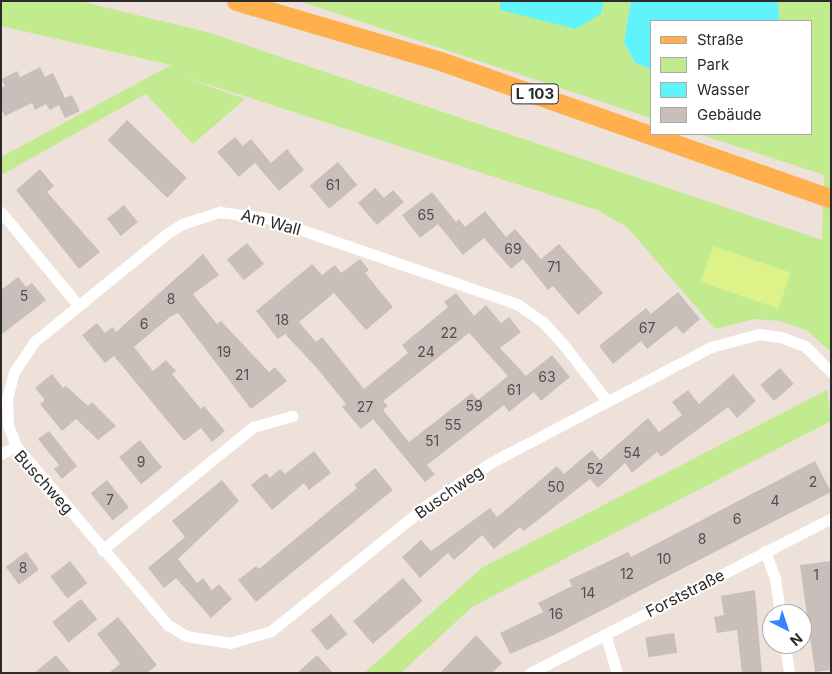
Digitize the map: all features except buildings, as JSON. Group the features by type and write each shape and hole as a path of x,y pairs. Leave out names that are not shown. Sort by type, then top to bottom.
{"main road":[{"name":"L 103","path":"236,1 443,62 831,199"}],"street":[{"path":"1,212 78,305"},
{"name":"Am Wall","path":"16,446 8,425 7,398 14,372 34,342 78,305 182,224 220,212 240,212 380,254 517,304 563,344 608,401"},
{"name":"Buschweg","path":"1,454 16,446 102,550 168,625 186,636 230,643 252,639 287,620 431,502 492,462 711,347 759,334 805,346 831,372"},
{"path":"102,550 253,427 292,416"},
{"name":"Forststraße","path":"530,673 831,518"},
{"path":"765,552 775,578 779,604"},
{"path":"605,634 618,673"},
{"path":"786,654 789,673"}],"green space":[{"path":"1,1 79,1 207,32 822,240 824,175 702,135 812,135 812,20 779,20 778,1 831,1 831,352 806,330 780,321 755,319 715,329 627,227 597,210 179,75 245,99 193,144 146,94 1,175 1,157 171,65 1,26"},
{"path":"299,1 500,1 500,10 601,14 604,1 631,1 624,42 635,63 650,69 650,118"},
{"path":"713,246 791,273 778,309 701,282"},
{"path":"827,390 831,421 472,607 401,673 364,673 483,567"}],"water":[{"path":"500,1 604,1 601,14 576,29 500,10"},
{"path":"631,1 778,1 779,20 650,20 650,69 635,63 624,42"}]}
